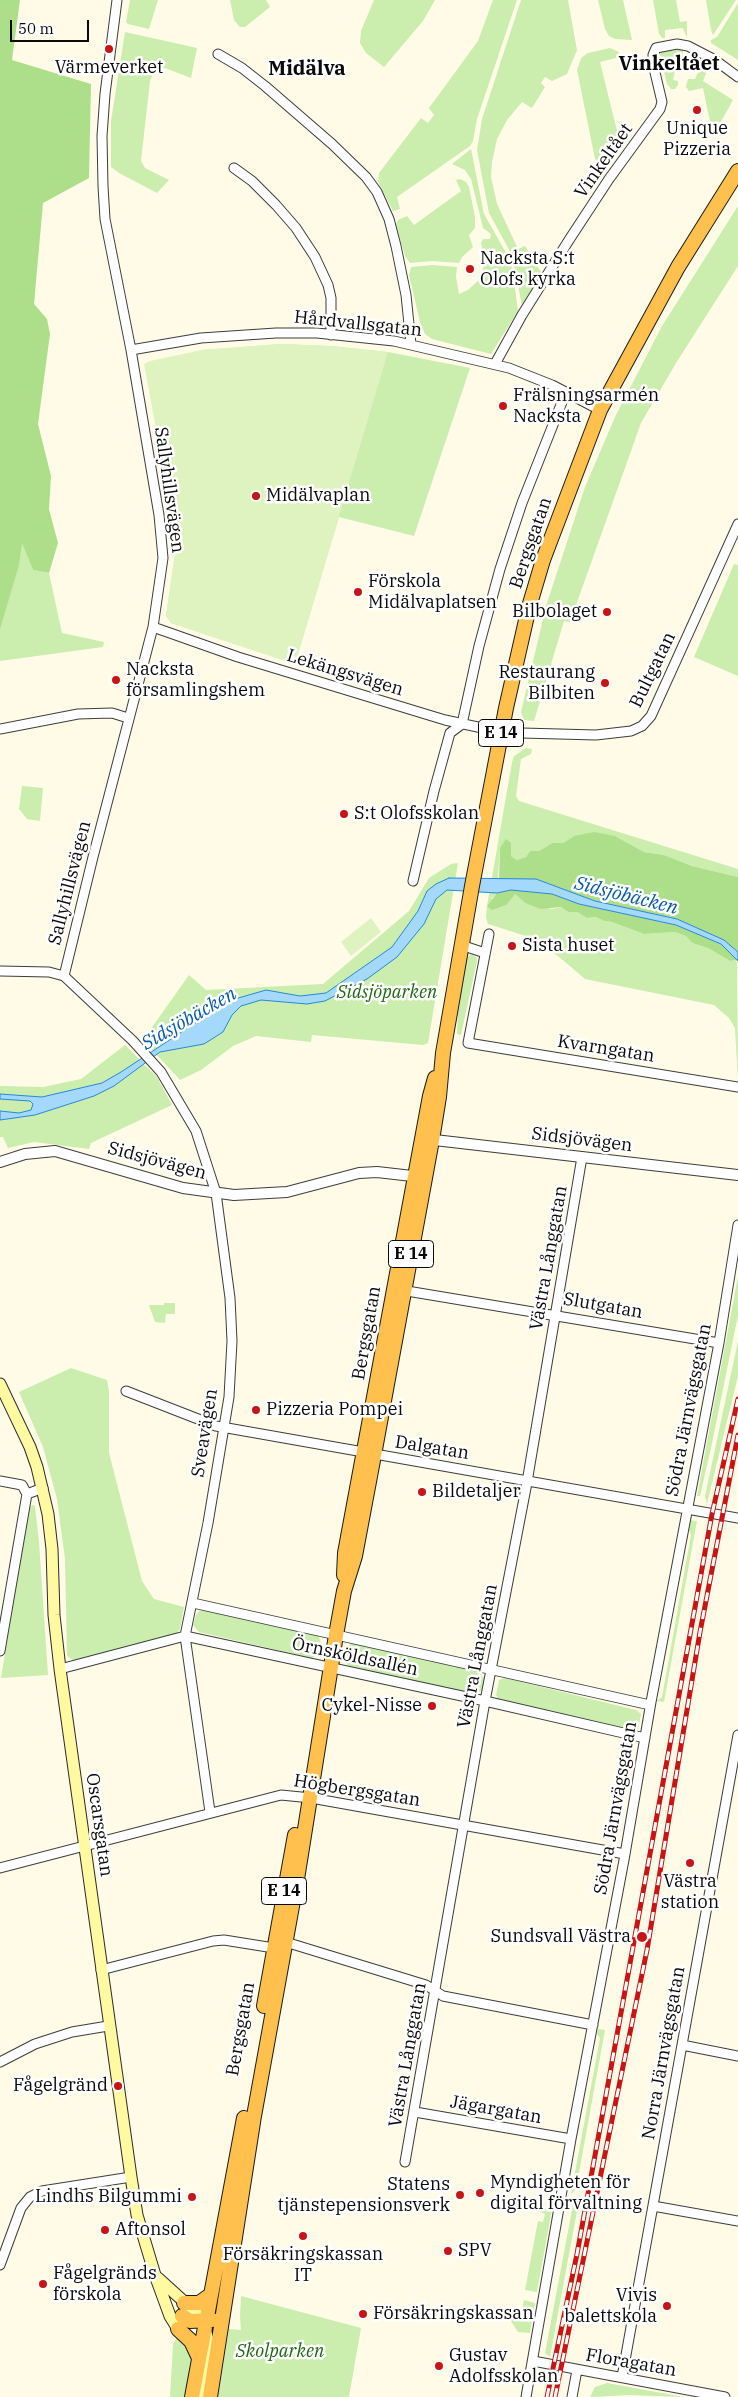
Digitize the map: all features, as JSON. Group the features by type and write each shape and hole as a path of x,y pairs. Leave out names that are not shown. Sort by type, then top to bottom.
{"highway":[{"name":"Bergsgatan","path":"192,2397 209,2296 279,1946 344,1591 344,1553 370,1454 427,1139 430,1096 443,1053 501,732 529,607 543,560 600,410 678,267 738,171"},
{"name":"Bergsgatan","path":"210,2397 279,1946"},
{"path":"182,2316 209,2296"},
{"path":"182,2316 190,2321 204,2323 211,2321 223,2311"},
{"path":"182,2316 199,2358"}],"main road":[{"name":"Oscarsgatan","path":"0,1384 30,1447 43,1488 52,1549 54,1616 60,1669 108,2026 137,2215 164,2301 182,2316"},
{"name":"Oscarsgatan","path":"155,2275 182,2316"},
{"path":"200,2397 210,2344 204,2323"}],"street":[{"name":"Sallyhillsvägen","path":"64,976 128,718 153,627 162,578 163,537 106,219 102,168 106,77 117,0"},
{"name":"Vinkeltået","path":"495,364 522,315 569,240 609,179 660,109 662,102 653,64 653,55 656,48 677,44 688,46 715,60 738,77"},
{"path":"218,54 242,68 265,86 332,144 366,177 377,192 390,219 406,295 411,344"},
{"path":"234,168 252,181 276,205 296,228 315,257 329,292 332,335"},
{"name":"Hårdvallsgatan","path":"131,350 224,336 276,333 332,335 411,344 515,370 566,392 600,410"},
{"path":"413,881 450,733 462,724 479,646 500,569 522,503 566,392"},
{"name":"Bultgatan","path":"501,732 596,735 631,731 642,726 651,716 738,524"},
{"name":"Lekängsvägen","path":"153,627 238,657 462,724 501,732"},
{"path":"0,729 78,714 112,713 128,718"},
{"path":"461,945 485,953 489,934"},
{"name":"Kvarngatan","path":"485,953 468,1043 738,1087"},
{"path":"0,971 49,972 64,976"},
{"name":"Sveavägen","path":"64,976 136,1045 159,1070 196,1131 216,1193 230,1298 232,1341 225,1428 193,1603 184,1636 210,1812"},
{"name":"Sidsjövägen","path":"427,1139 738,1175"},
{"name":"Sidsjövägen","path":"0,1162 25,1154 55,1151 183,1188 216,1193 266,1195 288,1192 359,1173 377,1172 420,1177"},
{"name":"Västra Långgatan","path":"406,2162 485,1701 528,1480 582,1157"},
{"name":"Södra Järnvägsgatan","path":"526,2397 571,2139 625,1854 650,1705 718,1343 738,1225"},
{"name":"Slutgatan","path":"399,1289 718,1343"},
{"name":"Dalgatan","path":"126,1391 225,1428 738,1518"},
{"path":"0,1481 22,1485 27,1494 0,1650"},
{"path":"27,1494 43,1488"},
{"name":"Örnsköldsallén","path":"193,1603 650,1705"},
{"name":"Örnsköldsallén","path":"60,1669 184,1636 485,1701 645,1738"},
{"name":"Norra Järnvägsgatan","path":"622,2377 738,1735"},
{"name":"Högbergsgatan","path":"0,1868 281,1795 306,1797 625,1854"},
{"path":"101,1970 213,1941 224,1940 279,1946 426,1985 443,1996 593,2025"},
{"path":"0,2062 35,2044 72,2032 108,2026"},
{"path":"682,2045 738,2056"},
{"name":"Jägargatan","path":"415,2112 571,2139"},
{"path":"0,2265 21,2208 30,2197 42,2191 131,2177"},
{"path":"653,2206 738,2221"},
{"name":"Floragatan","path":"533,2361 725,2397"},
{"path":"572,2397 577,2370"}],"green space":[{"path":"0,0 20,0 12,60 91,84 89,178 43,203 34,304 47,319 50,334 38,424 51,476 49,509 58,543 49,573 33,570 22,543 19,565 0,629"},
{"path":"130,0 158,0 149,29 126,22"},
{"path":"230,0 266,0 270,7 245,27 240,27 234,20"},
{"path":"374,0 435,0 423,21 384,67 366,53 360,43 361,31"},
{"path":"493,0 517,0 477,119 473,141 470,146 397,197 400,209 393,211 378,182 379,173 421,118 428,123 434,115 429,108 478,41"},
{"path":"521,0 568,0 577,50 567,74 552,81 545,77 541,83 545,87 532,108 522,102 507,120 497,139 492,162 491,177 497,204 518,249 525,246 541,272 522,306 512,255 489,213 477,150 482,119"},
{"path":"598,0 623,0 632,40 615,39 609,36 605,29"},
{"path":"653,0 676,0 680,22 687,21 687,38 683,28 665,30 665,38 662,38 659,34"},
{"path":"706,0 736,0 713,35 711,30"},
{"path":"738,3 738,60 711,43 711,40 717,37"},
{"path":"125,32 197,48 191,78 157,65 150,81 141,161 145,168 169,180 157,193 111,167 111,121"},
{"path":"610,48 619,52 620,57 600,62 618,135 599,163 595,159 577,70 581,58 588,53"},
{"path":"680,48 683,50 683,58 678,57 673,80 678,81 678,85 675,89 671,89 667,84 660,55 662,51"},
{"path":"699,58 706,60 709,66 703,81 733,100 713,136 703,88 689,91 686,87 688,79 695,79 702,64 694,61"},
{"path":"471,149 484,214 509,258 518,311 491,354 432,339 425,334 421,326 409,275 411,267 432,265 457,267 456,277 459,294 468,290 481,278 485,260 481,243 483,239 490,239 491,234 483,228 471,179 465,170 452,164"},
{"path":"460,179 466,182 469,187 475,217 475,228 469,235 473,247 462,257 459,263 432,261 410,263 405,256 396,224 398,220 407,216 414,225 461,191 456,180"},
{"path":"738,206 738,266 676,363 641,423 570,622 564,621 534,721 524,720 521,712 546,606 585,487 615,417 662,326"},
{"name":"Midälvaplan","path":"281,344 331,346 388,352 470,368 414,536 339,517 295,664 171,623 166,616 175,554 173,525 163,476 161,440 156,429 177,424 202,350"},
{"name":"Midälvaplan","path":"281,344 331,346 388,352 295,664 171,623 166,616 175,554 173,525 163,476 161,440 156,429 144,364 150,361 202,350"},
{"path":"0,540 22,542 33,570 49,573 62,633 104,642 103,647 0,661"},
{"path":"734,564 738,565 738,676 694,657"},
{"path":"526,748 532,749 531,754 521,759 516,796 519,801 738,869 738,877 692,866 664,855 644,852 615,836 574,836 563,843 552,843 539,851 530,851 526,857 517,860 511,856 511,843 500,848 497,893 491,899 511,897 515,894 525,903 552,909 561,907 568,912 577,912 587,918 596,917 644,934 675,932 686,936 692,943 708,948 730,961 737,960 738,1083 735,1028 729,1018 714,1005 585,979 558,956 529,937 488,924 486,918 487,906 512,762 514,756"},
{"path":"22,786 43,788 40,821 27,819 19,809"},
{"path":"594,832 615,836 644,852 664,855 692,866 738,877 738,952 724,940 677,919 595,901 536,879 499,880 500,848 506,839 511,843 511,856 517,860 526,857 530,851 539,851 552,843 563,843 574,836"},
{"name":"Sidsjöparken","path":"458,863 428,1043 423,1045 312,1035 311,1042 256,1036 233,1046 201,1070 180,1080 143,1040 189,975 206,990 323,984 409,911 429,878 451,864"},
{"path":"511,890 552,894 579,904 676,925 721,944 737,960 730,961 708,948 692,943 686,936 675,932 644,934 596,917 587,918 577,912 568,912 561,907 541,909 525,903 515,894 506,905 492,910 487,906 497,893"},
{"path":"371,918 381,932 351,956 341,942"},
{"path":"471,954 477,958 477,961 461,1035 457,1034 458,1009 467,958"},
{"path":"125,1045 157,1077 172,1105 91,1143 89,1149 34,1142 8,1148 3,1137 0,1137 0,1086 43,1087 81,1079"},
{"path":"738,1276 738,1315 711,1448 700,1496 697,1496"},
{"path":"164,1303 175,1303 175,1314 166,1314 165,1323 155,1322 149,1305 164,1305"},
{"path":"738,1341 738,1376 707,1504 705,1496"},
{"path":"71,1368 107,1380 109,1391 109,1453 142,1581 154,1599 184,1607 180,1629 177,1633 159,1640 73,1660 67,1656 65,1559 57,1499 43,1447 19,1392"},
{"path":"33,1505 35,1506 39,1542 48,1675 1,1678 29,1508"},
{"path":"689,1520 697,1521 664,1702 656,1701 662,1697 691,1535 687,1524"},
{"path":"205,1610 318,1635 321,1643 319,1653 312,1658 199,1632 193,1625 199,1611"},
{"path":"354,1643 479,1672 484,1678 482,1690 476,1694 348,1666 345,1662 349,1645"},
{"path":"505,1678 636,1710 641,1714 638,1730 632,1731 499,1700 496,1695 499,1680"},
{"path":"598,2029 605,2030 576,2189 571,2194 600,2038 597,2034"},
{"path":"580,2195 550,2357 545,2353 573,2205"},
{"path":"543,2208 552,2209 537,2292 525,2290 538,2221 543,2222 545,2214 540,2212"},
{"name":"Skolparken","path":"241,2296 361,2328 349,2397 218,2397 229,2329 241,2330"},
{"path":"524,2300 535,2303 530,2333 518,2332 511,2321 512,2314 521,2315"},
{"path":"180,2334 191,2353 191,2362 184,2397 170,2397 173,2344"},
{"path":"607,2383 684,2397 629,2395 590,2397 595,2387"}],"water":[{"path":"449,878 536,879 595,901 677,919 724,940 738,952 738,961 721,944 676,925 579,904 552,894 511,890 497,893 447,890 436,899 424,924 397,957 367,979 325,1001 307,1004 261,1000 241,1006 232,1015 223,1032 204,1044 160,1052 114,1086 94,1096 35,1115 0,1120 0,1111 19,1113 31,1110 33,1104 30,1101 0,1099 0,1094 42,1097 102,1083 235,999 266,990 300,996 326,993 392,947 418,911 427,891"}],"railway":[{"path":"547,2397 577,2254 712,1514 738,1399"},
{"path":"555,2397 647,1950 700,1632 738,1435"}],"place":[{"name":"Värmeverket","path":"109,49"},
{"name":"Unique Pizzeria","path":"697,110"},
{"name":"Nacksta S:t Olofs kyrka","path":"470,269"},
{"name":"Frälsningsarmén Nacksta","path":"503,406"},
{"name":"Midälvaplan","path":"256,496"},
{"name":"Förskola Midälvaplatsen","path":"358,592"},
{"name":"Bilbolaget","path":"607,612"},
{"name":"Nacksta församlingshem","path":"116,680"},
{"name":"Restaurang Bilbiten","path":"605,683"},
{"name":"S:t Olofsskolan","path":"344,814"},
{"name":"Sista huset","path":"512,946"},
{"name":"Pizzeria Pompei","path":"256,1410"},
{"name":"Bildetaljer","path":"422,1492"},
{"name":"Cykel-Nisse","path":"432,1706"},
{"name":"Västra station","path":"690,1863"},
{"name":"Sundsvall Västra","path":"642,1937"},
{"name":"Fågelgränd","path":"118,2086"},
{"name":"Myndigheten för digital förvaltning","path":"480,2193"},
{"name":"Statens tjänstepensionsverk","path":"460,2195"},
{"name":"Lindhs Bilgummi","path":"192,2197"},
{"name":"Aftonsol","path":"105,2230"},
{"name":"Försäkringskassan IT","path":"303,2236"},
{"name":"SPV","path":"448,2251"},
{"name":"Fågelgränds förskola","path":"43,2284"},
{"name":"Vivis balettskola","path":"667,2306"},
{"name":"Försäkringskassan","path":"363,2314"},
{"name":"Gustav Adolfsskolan","path":"439,2366"}],"district":[{"name":"Vinkeltået","path":"669,64"},
{"name":"Midälva","path":"307,69"}],"water label":[{"name":"Sidsjöbäcken","path":"626,896"},
{"name":"Sidsjöbäcken","path":"189,1019"}]}
